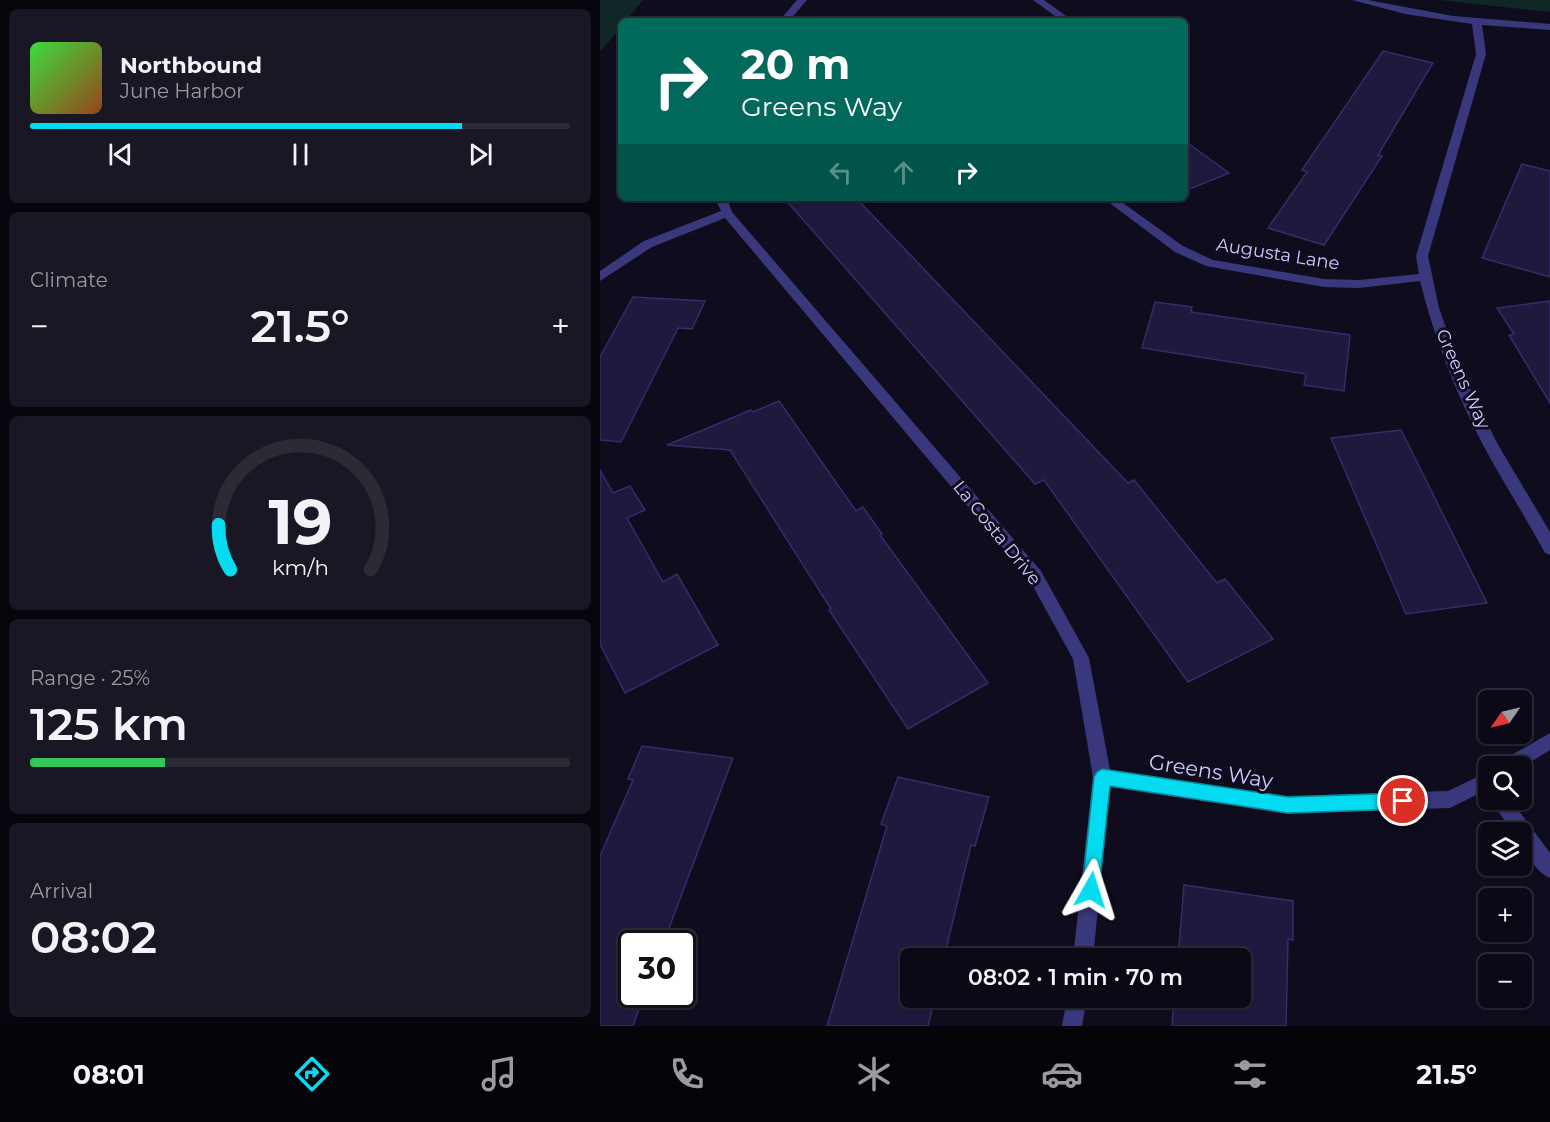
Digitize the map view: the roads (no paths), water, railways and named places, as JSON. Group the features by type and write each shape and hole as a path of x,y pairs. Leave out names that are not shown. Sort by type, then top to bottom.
{"street":[{"path":"787,18 802,0"},
{"path":"1038,0 1064,18"},
{"path":"1357,0 1407,14 1477,23 1550,27"},
{"name":"Greens Way","path":"1477,23 1481,54 1422,256 1424,277 1447,351 1501,464 1544,534 1550,549"},
{"name":"La Costa Drive","path":"722,201 726,213 1035,575 1081,658 1102,777 1084,948"},
{"name":"Augusta Lane","path":"1113,201 1179,249 1210,263 1324,283 1359,284 1424,277"},
{"path":"600,277 648,244 726,213"},
{"path":"1525,756 1550,741"},
{"name":"Greens Way","path":"1102,777 1288,805 1450,799 1478,786"},
{"path":"1507,810 1550,869"},
{"path":"1072,1026 1075,1008"}]}
